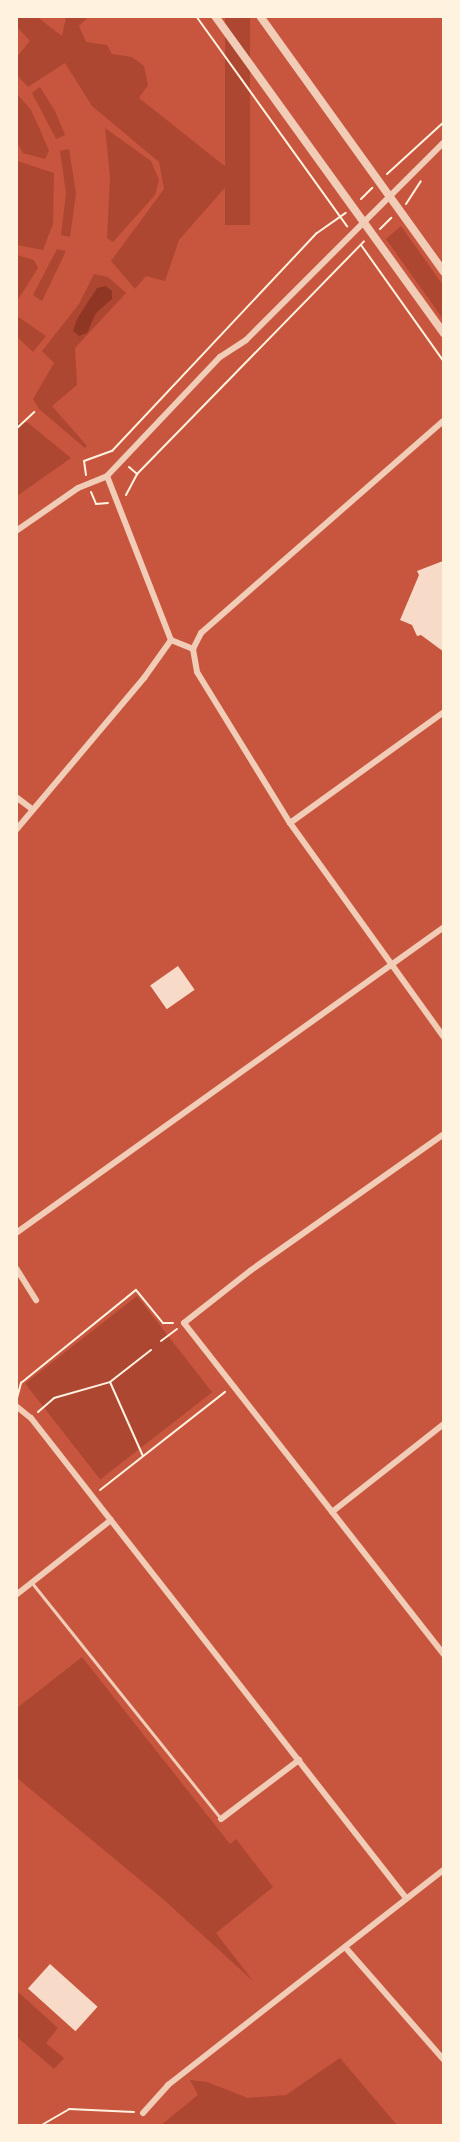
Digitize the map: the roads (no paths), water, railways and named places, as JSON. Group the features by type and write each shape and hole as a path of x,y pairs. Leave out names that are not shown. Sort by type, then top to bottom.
{"street":[{"path":"215,16 444,333"},
{"path":"260,16 444,272"},
{"path":"16,531 78,489 107,476 220,357 246,340 387,195 444,142"},
{"path":"444,420 201,633 193,649 197,672 290,823 444,1037"},
{"path":"107,476 171,640 193,649"},
{"path":"16,830 144,678 171,640"},
{"path":"290,823 444,712"},
{"path":"16,797 33,810"},
{"path":"16,1233 444,927"},
{"path":"443,1652 184,1323 250,1271 444,1134"},
{"path":"16,1268 36,1300"},
{"path":"16,1406 31,1418 93,1496 406,1898"},
{"path":"332,1512 444,1424"},
{"path":"16,1595 111,1520"},
{"path":"221,1819 299,1760"},
{"path":"143,2113 168,2085 444,1869"},
{"path":"345,1947 444,2060"}],"lane":[{"path":"32,1583 221,1819"}]}
